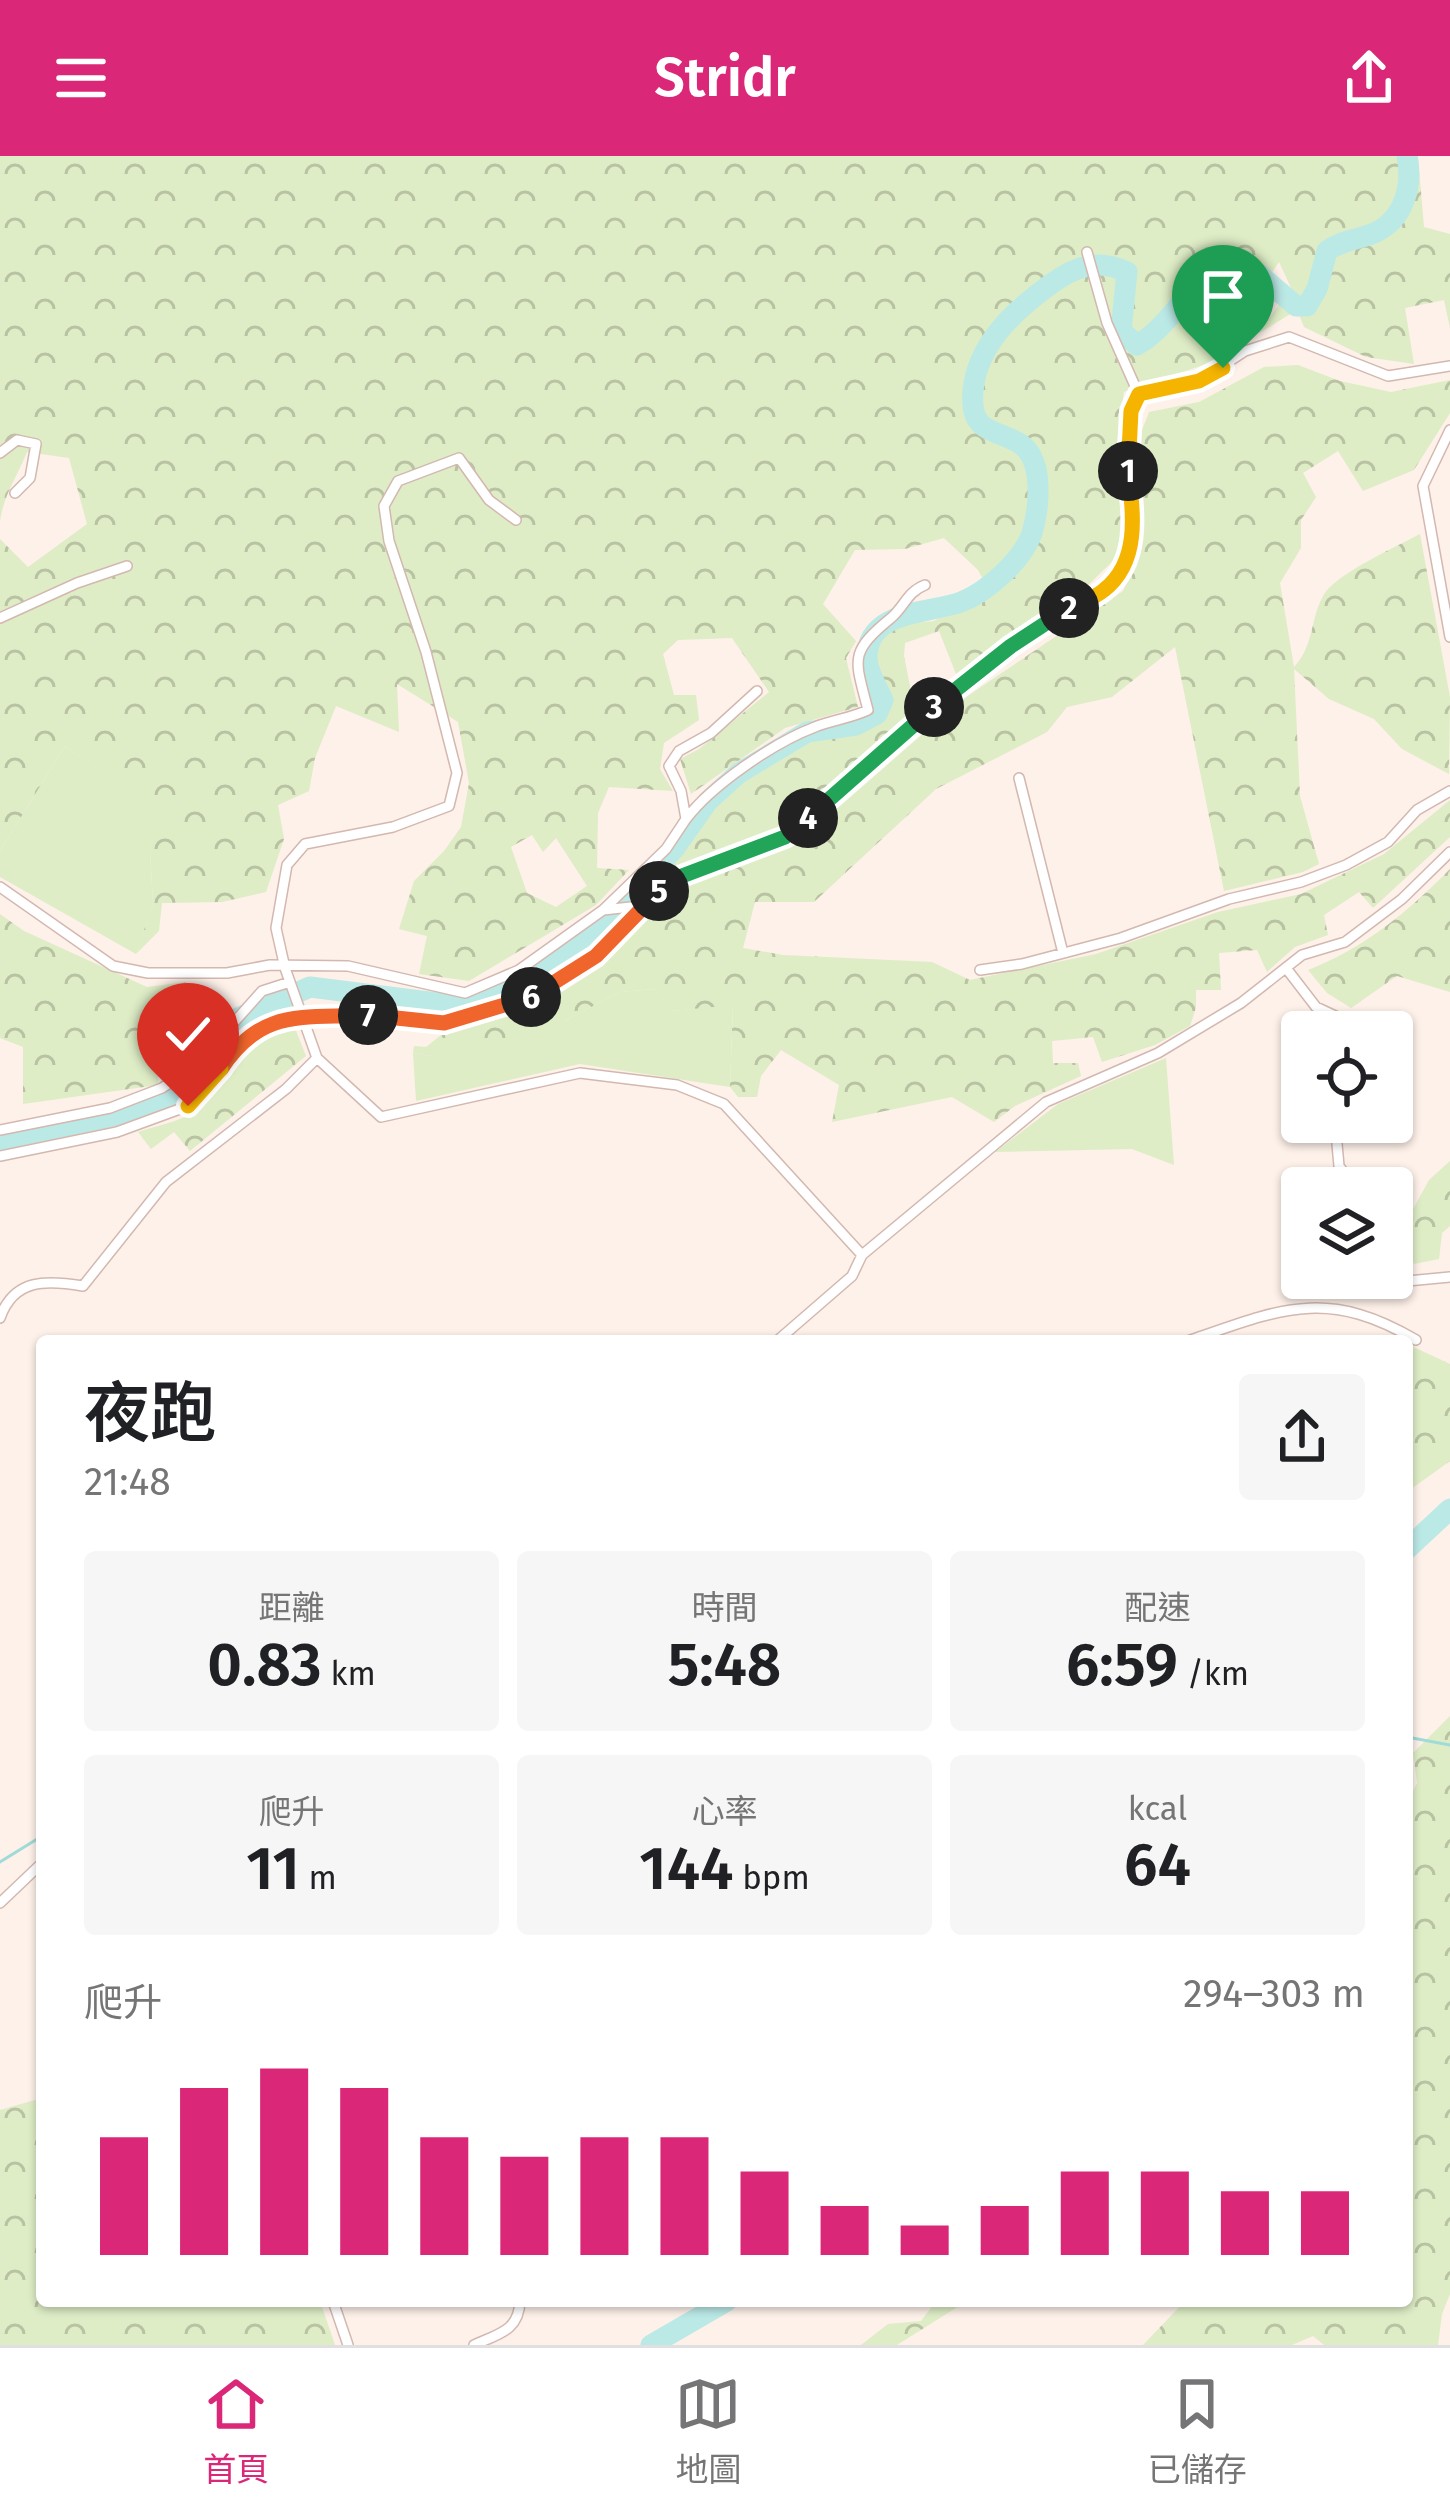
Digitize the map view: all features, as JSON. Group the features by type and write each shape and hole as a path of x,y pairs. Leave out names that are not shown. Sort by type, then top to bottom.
{"street":[{"path":"0,1156 117,1132 188,1106 237,1045 262,1025 302,1014 444,1023 541,994 596,956 641,906 674,879 785,837 1011,646 1105,590 1126,560 1134,538 1127,435 1139,394 1107,323 1088,255"},
{"path":"1139,394 1199,381 1245,351 1289,338 1388,376 1450,366"},
{"path":"1450,430 1423,486 1450,637"},
{"path":"0,453 17,440 36,443 30,478 15,493"},
{"path":"516,520 489,500 459,458 398,481 384,506 389,541 426,652 457,773 449,806 394,827 305,844 287,866 276,928 316,1058 381,1117 580,1073 677,1085 724,1104 862,1255"},
{"path":"0,619 127,566"},
{"path":"0,887 113,966 148,973 348,966 465,993 519,970 603,910 666,848 706,793 813,728 868,710 856,668 862,646 870,632 896,615 910,591 925,585"},
{"path":"686,820 681,790 669,766 679,751 711,734 757,691"},
{"path":"1019,778 1063,953"},
{"path":"980,970 1063,953 1346,865 1388,842 1417,810 1450,791"},
{"path":"784,1335 852,1276 862,1255 1046,1102 1159,1053 1240,1003 1303,955 1345,942 1402,899 1450,852"},
{"path":"603,910 641,906"},
{"path":"1286,968 1316,1007 1325,1011"},
{"path":"0,1130 110,1108 162,1088 195,1066 262,991 290,982"},
{"path":"0,1318 17,1289 45,1280 83,1286 166,1182 286,1089 316,1058"},
{"path":"1413,1280 1450,1277"},
{"path":"1207,1335 1274,1314 1327,1306 1363,1313 1406,1335"},
{"path":"0,1903 36,1869"},
{"path":"335,2307 348,2345"},
{"path":"474,2345 510,2329 518,2320 519,2307"}],"green space":[{"path":"0,156 1418,156 1424,227 1450,234 1450,328 1444,300 1405,308 1414,364 1366,357 1304,327 1297,310 1258,334 1291,288 1279,262 1258,293 1230,318 1244,343 1199,367 1124,392 1116,451 1124,526 1114,560 1085,588 1052,604 956,674 939,631 905,643 916,716 781,829 668,873 641,899 633,893 714,796 815,736 873,721 879,711 866,663 869,649 879,638 902,624 934,621 988,589 978,570 944,538 905,549 855,550 823,604 856,641 846,658 858,707 785,728 691,794 680,759 769,692 732,638 678,640 663,654 674,695 696,695 699,720 664,743 660,769 673,791 609,787 598,813 597,868 629,870 596,905 469,981 419,974 427,936 399,929 414,881 461,827 469,783 458,722 397,684 399,732 336,706 315,758 309,791 278,805 284,839 266,892 222,902 162,903 159,931 136,954 153,903 150,851 160,813 65,746 0,851 0,539 28,567 87,524 69,458 27,452 0,521","holes":["532,835 543,852 556,838 587,886 556,907 527,893 511,847"]},
{"path":"1298,365 1340,381 1391,392 1450,380 1450,413 1414,470 1363,491 1338,451 1303,473 1316,497 1301,520 1301,548 1280,583 1294,667 1330,588 1420,534 1450,697 1449,774 1402,749 1374,719 1329,699 1294,669 1300,796 1319,864 1224,891 1175,647 1112,697 1067,707 1047,732 936,789 814,902 755,902 743,948 783,955 932,962 970,980 1096,954 1218,912 1301,894 1384,854 1450,800 1450,837 1373,908 1359,892 1324,915 1328,935 1295,947 1267,972 1257,950 1219,953 1221,990 1196,990 1190,1026 1155,1045 1102,1062 1093,1037 1052,1041 1053,1063 1078,1063 1081,1076 1015,1106 994,1122 952,1097 832,1122 839,1085 781,1050 761,1076 757,1097 738,1097 730,1087 733,1005 672,1011 655,989 620,992 505,1044 430,1056 413,1053 414,1046 426,1047 441,1035 495,1020 565,986 623,941 675,888 795,845 963,699 1123,591 1141,552 1141,433 1149,412 1199,402 1264,367"},
{"path":"65,746 161,813 150,851 153,903 136,954 0,877 0,851"},
{"path":"1450,869 1450,992 1397,976 1351,1008 1327,993 1308,970 1384,927"},
{"path":"0,914 24,931 147,987 186,982 160,1037 158,1085 23,1104 23,1047 0,1038"},
{"path":"655,989 673,1011 733,1004 730,1087 580,1064 416,1101 413,1053 430,1056 566,1020 620,992"},
{"path":"293,1023 306,1056 190,1151 174,1132 151,1149 138,1132 193,1112 248,1049"},
{"path":"1166,1058 1174,1165 1132,1149 995,1152 1058,1104"},
{"path":"1450,1161 1450,1226 1442,1233 1439,1259 1414,1264 1413,1209 1429,1180"},
{"path":"1413,1347 1450,1364 1450,1461 1413,1488"},
{"path":"1450,1716 1450,2294 1438,2345 1324,2345 1313,2336 1292,2345 1143,2345 1179,2307 1413,2307 1413,1791 1417,1783 1413,1753"},
{"path":"36,2100 36,2307 322,2307 335,2345 0,2345 0,2110"},
{"path":"932,2307 957,2307 897,2345 861,2345 888,2324 921,2321"}],"waterway":[{"path":"0,1140 151,1108 185,1087 210,1061 238,1018 310,987 453,1005 486,999 532,976 596,931 674,849 708,801 739,773 807,732 856,725 877,714 883,700 867,658 877,630 902,616 971,597 993,583 1021,554 1036,512 1034,463 1023,446 979,422 973,400 982,358 1012,317 1060,278 1097,265 1127,272 1121,331 1137,345 1164,323 1199,282 1226,263 1242,260 1296,306 1307,306 1327,251 1374,233 1393,220 1407,190 1407,156"},
{"path":"1413,1543 1450,1509"},
{"path":"1413,1738 1450,1745"},
{"path":"0,1862 36,1840"},
{"path":"651,2345 717,2307"}],"route":[{"path":"188,1106 237,1045 262,1025 302,1014 444,1023 541,994 596,956 641,906 674,879 785,837 1011,646 1105,590 1126,560 1134,538 1127,435 1139,394 1199,381 1223,368"}]}
